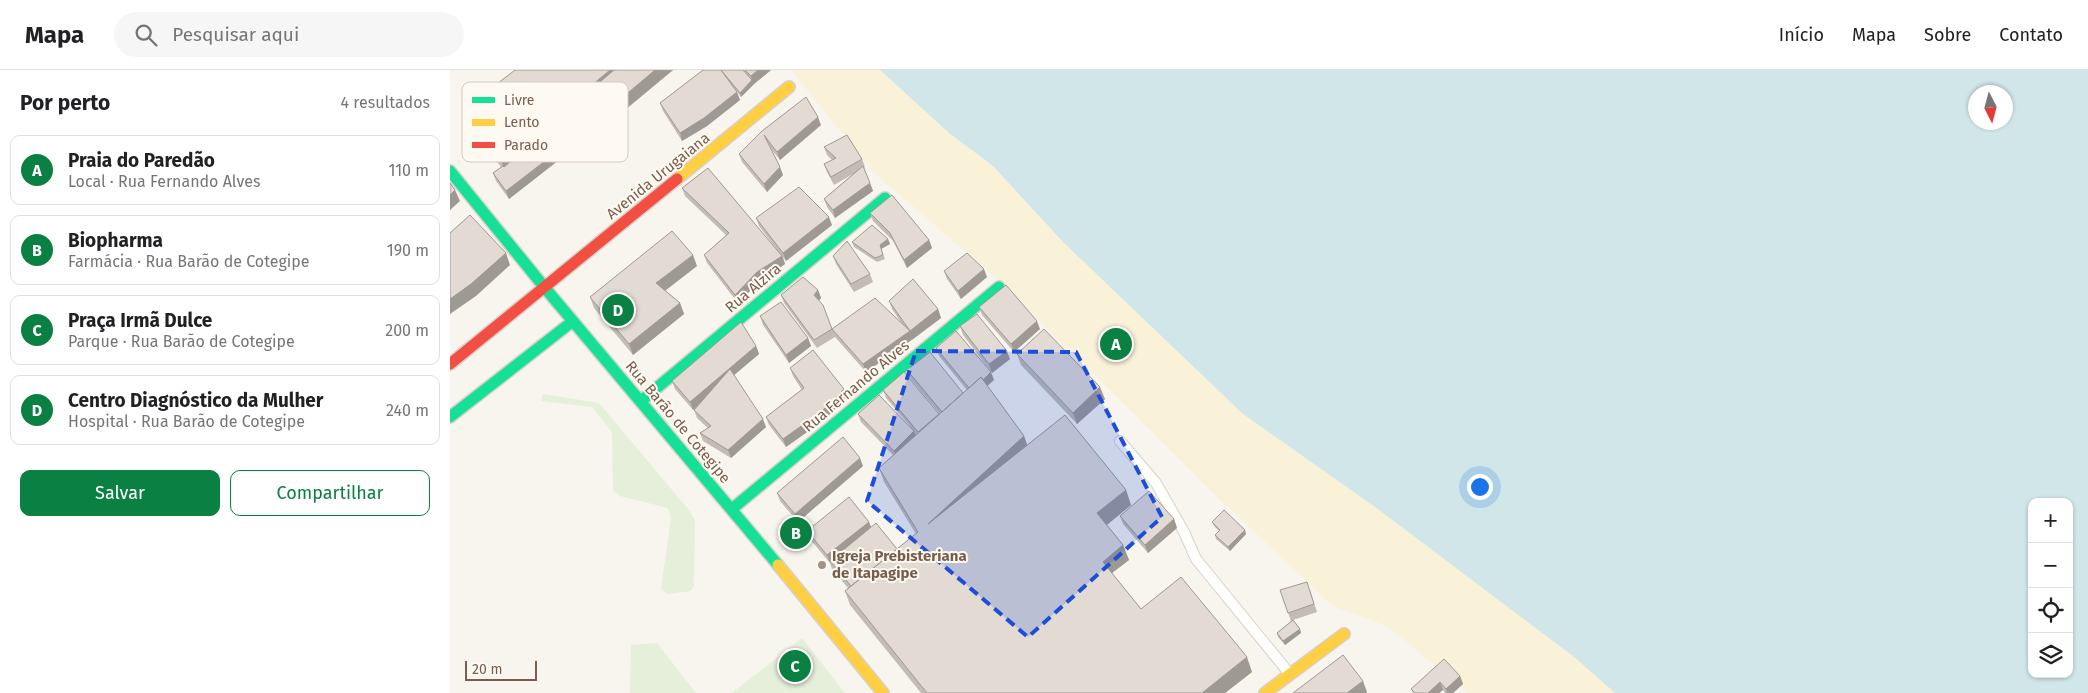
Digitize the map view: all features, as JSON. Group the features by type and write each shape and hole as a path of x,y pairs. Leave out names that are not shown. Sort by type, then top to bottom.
{"street":[{"name":"Avenida Urugaiana","path":"450,364 789,87"},
{"name":"Rua Barão de Cotegipe","path":"450,171 572,321 732,509 883,693"},
{"name":"Rua Alzira","path":"641,401 885,198"},
{"name":"Rua Fernando Alves","path":"732,509 999,287"},
{"path":"450,417 572,321"},
{"path":"1265,693 1344,634"}],"lane":[{"path":"1120,441 1156,483 1181,526 1196,559 1290,674"}],"highlighted area":[{"path":"916,351 1076,352 1162,517 1028,637 867,501"}],"green space":[{"path":"543,394 599,403 689,510 695,520 694,585 691,591 668,594 661,589 671,518 668,508 620,496 613,490 612,432 592,407 541,401"},
{"path":"802,638 845,693 732,693"},
{"path":"657,643 696,693 630,693 631,645"}],"sand":[{"path":"791,70 880,70 949,133 993,166 1064,243 1243,414 1375,507 1573,656 1615,693 1468,693 1387,626 1334,607 1208,488 992,274 875,174"}],"shaded area":[{"path":"880,70 2088,70 2088,693 1615,693 1573,656 1375,507 1243,414 1064,243 993,166 949,133"}],"building":[{"path":"515,70 610,70 596,82 499,82"},
{"path":"614,70 655,70 628,93 628,82 600,82"},
{"path":"703,70 721,70 737,92 704,118 680,133 660,103"},
{"path":"721,70 743,70 752,80 740,93"},
{"path":"745,70 758,70 751,76"},
{"path":"806,97 818,117 777,152 764,135 780,167 764,184 739,154 762,131"},
{"path":"847,135 862,159 831,177 824,164 836,158 824,147"},
{"path":"510,162 544,162 506,191 493,173"},
{"path":"863,166 870,183 833,210 824,199"},
{"path":"708,168 782,256 757,272 735,295 704,255 729,233 682,188"},
{"path":"450,183 455,190 450,195"},
{"path":"799,187 829,217 783,253 756,218"},
{"path":"892,195 929,240 904,260 890,233 870,213"},
{"path":"470,215 506,253 471,284 450,299 450,233"},
{"path":"872,225 888,239 880,245 883,255 875,258 852,242"},
{"path":"672,231 693,255 656,283 680,303 629,344 590,297"},
{"path":"847,241 870,274 851,284 833,256"},
{"path":"967,253 984,269 958,291 944,271"},
{"path":"803,277 818,290 814,295 823,305 832,329 814,340 781,295"},
{"path":"913,279 938,309 910,331 889,301"},
{"path":"1006,285 1037,321 1011,344 979,307"},
{"path":"875,298 910,331 863,364 832,329"},
{"path":"781,302 808,338 786,355 760,316"},
{"path":"977,314 1007,351 989,364 960,326"},
{"path":"741,322 756,346 690,402 672,381"},
{"path":"1044,329 1100,387 1073,413 1017,354"},
{"path":"956,331 991,372 983,380 981,377 969,388 936,348"},
{"path":"813,350 844,389 821,412 783,439 766,417 804,388 790,368"},
{"path":"930,352 963,393 942,412 907,370"},
{"path":"730,369 763,419 728,450 700,433 711,426 694,410"},
{"path":"904,372 939,414 918,432 883,390"},
{"path":"981,377 1024,436 928,524 1065,415 1126,490 1097,513 1123,545 1103,562 1141,609 1181,577 1247,657 1202,693 927,693 845,591 918,532 879,468"},
{"path":"879,395 914,431 894,451 858,414"},
{"path":"843,437 860,458 795,514 777,493"},
{"path":"1149,491 1174,519 1145,545 1120,516"},
{"path":"849,497 869,522 827,555 807,531"},
{"path":"1224,510 1245,530 1228,547 1215,535 1220,530 1212,522"},
{"path":"876,523 897,549 851,586 830,561"},
{"path":"1307,582 1314,604 1288,613 1280,590"},
{"path":"1293,620 1300,629 1283,641 1277,633"},
{"path":"1343,655 1363,681 1347,693 1293,693"},
{"path":"1444,659 1460,676 1446,689 1440,682 1428,693 1415,693 1411,689"}],"traffic: fast":[{"path":"450,171 545,288 778,565"},
{"path":"641,401 885,198"},
{"path":"732,509 999,287"},
{"path":"450,417 573,321"}],"traffic: slow":[{"path":"677,179 789,87"},
{"path":"778,565 883,693"},
{"path":"1265,693 1344,634"}],"traffic: jam":[{"path":"450,364 677,179"}],"place":[{"name":"Centro Diagnóstico da Mulher","path":"618,310"},
{"name":"Praia do Paredão","path":"1116,344"},
{"name":"Biopharma","path":"796,533"},
{"name":"Igreja Prebisteriana de Itapagipe","path":"822,565"},
{"name":"Praça Irmã Dulce","path":"795,666"}]}
